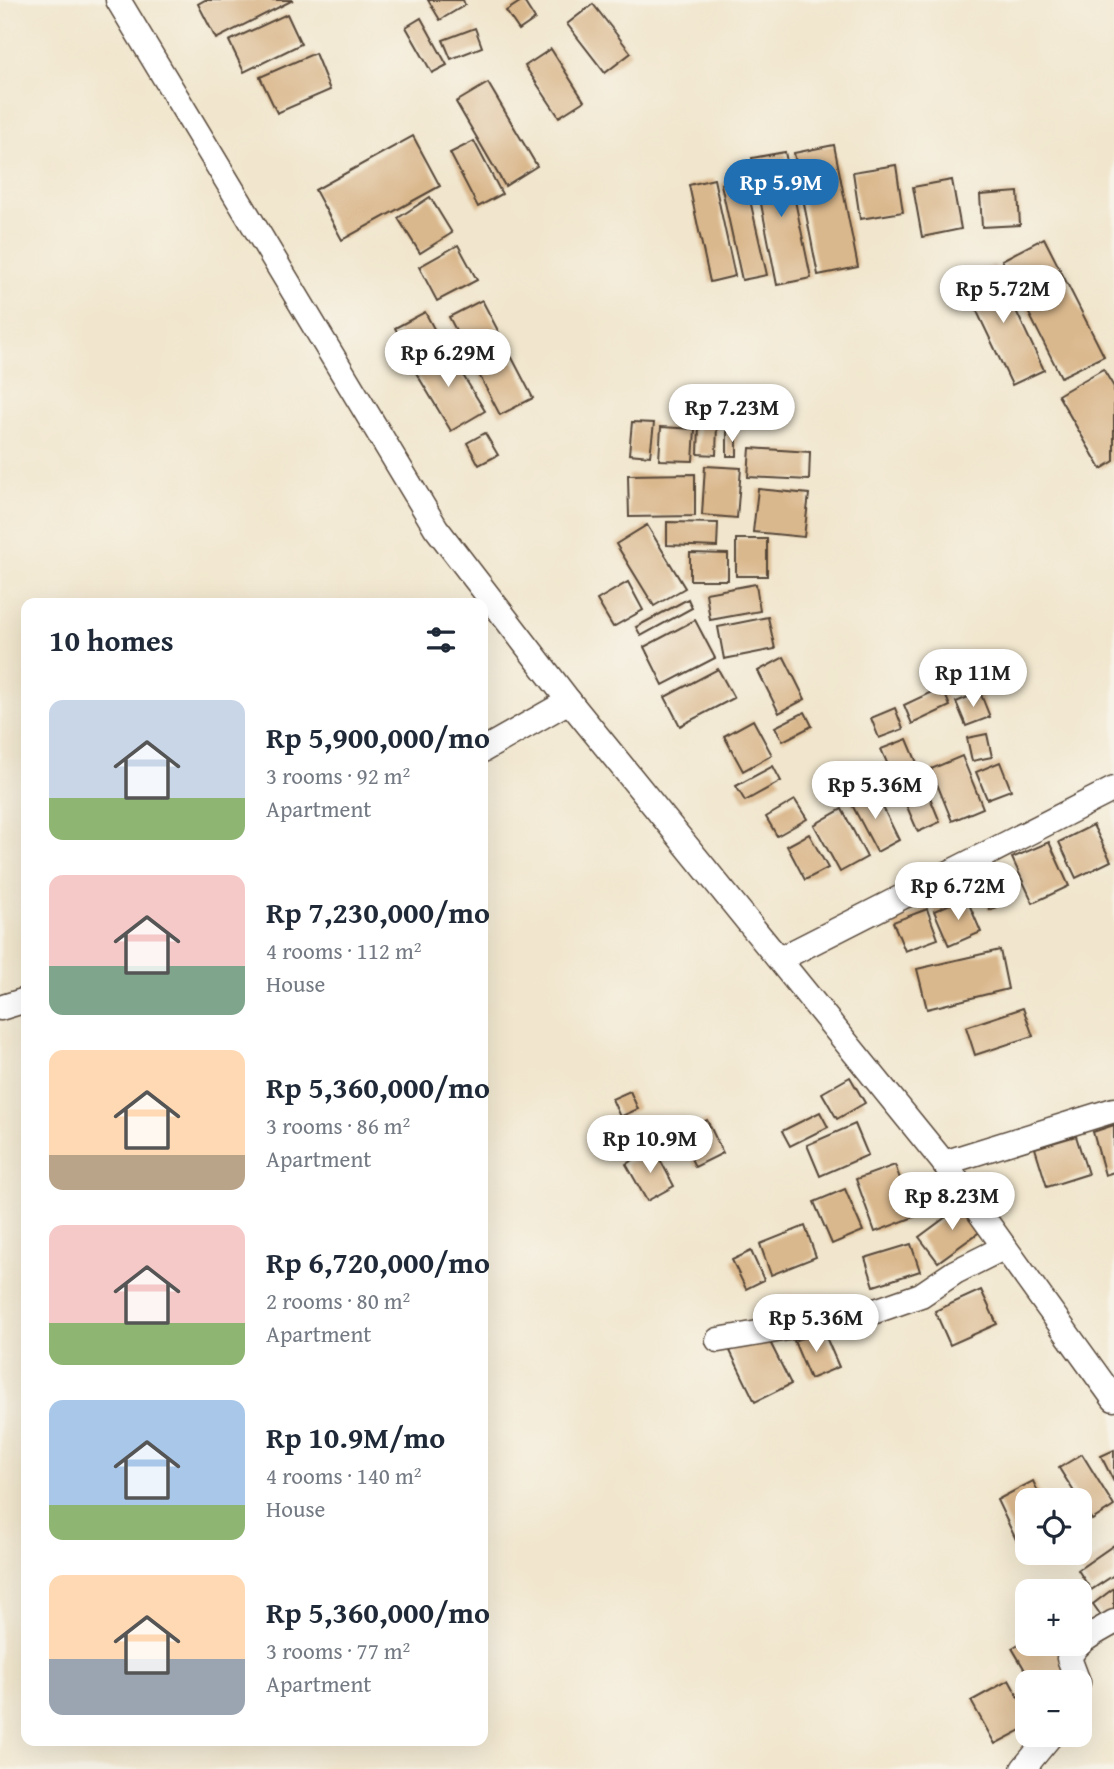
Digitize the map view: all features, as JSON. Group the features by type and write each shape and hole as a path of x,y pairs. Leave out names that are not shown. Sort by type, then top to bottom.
{"street":[{"path":"118,0 407,484 436,528 569,701 944,1163 1114,1399"},
{"path":"488,747 569,701"},
{"path":"780,959 1114,789"},
{"path":"0,1008 21,1002"},
{"path":"944,1163 1114,1110"},
{"path":"718,1340 864,1314 921,1295 954,1272 1003,1248"},
{"path":"1074,1670 1069,1658 1071,1653 1089,1636 1114,1622"},
{"path":"1023,1769 1041,1747"}],"building":[{"path":"205,0 293,0 216,39 198,4"},
{"path":"428,0 463,0 465,5 440,20"},
{"path":"523,0 535,19 519,30 506,11"},
{"path":"593,4 631,53 605,73 567,24"},
{"path":"287,14 301,44 244,72 229,41"},
{"path":"421,18 447,65 432,73 406,27"},
{"path":"475,28 482,47 451,59 443,40"},
{"path":"551,49 584,101 559,117 525,66"},
{"path":"315,53 330,90 277,113 260,77"},
{"path":"488,83 537,166 505,186 456,102"},
{"path":"413,136 440,186 342,240 315,190"},
{"path":"474,141 502,194 478,207 450,153"},
{"path":"834,145 858,267 818,275 794,153"},
{"path":"785,152 811,278 777,285 752,158"},
{"path":"896,165 903,212 860,219 853,172"},
{"path":"745,178 767,275 742,280 721,184"},
{"path":"714,179 735,276 710,282 689,185"},
{"path":"952,180 961,229 922,237 913,187"},
{"path":"1018,192 1020,225 982,227 980,195"},
{"path":"430,197 452,233 420,253 398,218"},
{"path":"1044,238 1104,356 1061,377 1002,260"},
{"path":"458,245 477,280 437,301 419,267"},
{"path":"994,264 1044,370 1012,385 962,280"},
{"path":"482,300 533,398 500,415 449,317"},
{"path":"425,312 439,338 409,354 395,328"},
{"path":"445,346 485,411 451,431 412,366"},
{"path":"1103,369 1114,387 1114,461 1101,469 1058,395"},
{"path":"632,422 654,423 650,456 629,454"},
{"path":"699,424 717,424 716,455 698,454"},
{"path":"661,427 695,429 693,461 659,460"},
{"path":"727,431 737,431 737,456 727,456"},
{"path":"485,433 498,455 479,465 467,443"},
{"path":"750,448 810,452 809,480 748,477"},
{"path":"705,466 741,468 737,518 702,515"},
{"path":"695,474 695,516 629,517 628,475"},
{"path":"758,489 809,494 804,537 753,532"},
{"path":"667,522 718,523 717,547 667,545"},
{"path":"647,525 685,588 654,606 616,544"},
{"path":"736,539 767,539 767,576 736,576"},
{"path":"690,553 728,554 728,580 690,580"},
{"path":"628,582 643,610 613,627 597,600"},
{"path":"756,584 760,611 710,620 706,593"},
{"path":"688,599 692,608 641,636 636,627"},
{"path":"768,617 775,649 724,659 718,627"},
{"path":"695,620 715,658 663,685 644,647"},
{"path":"784,657 805,699 779,713 758,671"},
{"path":"718,669 734,698 680,726 665,697"},
{"path":"942,687 950,706 912,724 904,705"},
{"path":"980,692 990,717 966,726 956,702"},
{"path":"895,708 903,729 879,738 871,718"},
{"path":"805,712 812,726 783,741 775,727"},
{"path":"753,720 772,755 743,771 724,736"},
{"path":"987,734 992,757 972,761 967,738"},
{"path":"907,739 920,770 895,781 881,749"},
{"path":"962,756 983,808 952,821 931,769"},
{"path":"1000,762 1011,790 987,799 976,772"},
{"path":"773,766 781,781 745,801 736,786"},
{"path":"924,783 940,822 918,832 901,793"},
{"path":"875,791 899,840 877,852 851,803"},
{"path":"795,800 807,819 777,836 766,817"},
{"path":"842,809 867,857 840,872 814,825"},
{"path":"1093,825 1111,861 1076,878 1059,842"},
{"path":"809,834 828,868 805,880 787,846"},
{"path":"1049,842 1069,886 1033,903 1012,858"},
{"path":"1003,880 1013,898 990,910 980,892"},
{"path":"966,897 981,932 949,946 934,911"},
{"path":"927,909 938,939 905,951 893,922"},
{"path":"1000,950 1008,989 927,1009 917,969"},
{"path":"1023,1008 1033,1036 975,1055 966,1027"},
{"path":"850,1077 865,1103 837,1119 822,1093"},
{"path":"630,1091 638,1109 620,1117 612,1099"},
{"path":"820,1112 828,1127 790,1146 782,1131"},
{"path":"707,1120 723,1153 695,1167 679,1133"},
{"path":"855,1124 868,1155 820,1176 807,1145"},
{"path":"1114,1125 1114,1172 1105,1175 1093,1132"},
{"path":"1076,1136 1088,1174 1047,1187 1035,1148"},
{"path":"654,1148 674,1186 647,1201 626,1164"},
{"path":"895,1165 914,1217 875,1232 856,1179"},
{"path":"845,1189 863,1231 832,1244 814,1202"},
{"path":"965,1203 985,1228 938,1262 919,1237"},
{"path":"805,1226 816,1257 771,1275 760,1244"},
{"path":"911,1244 920,1271 874,1286 865,1258"},
{"path":"751,1251 764,1280 746,1289 732,1260"},
{"path":"981,1290 997,1324 950,1345 935,1311"},
{"path":"822,1328 839,1367 810,1379 794,1341"},
{"path":"766,1334 791,1384 755,1402 730,1351"},
{"path":"1114,1450 1114,1482 1101,1456"},
{"path":"1082,1454 1114,1506 1092,1520 1092,1488 1072,1488 1059,1468"},
{"path":"1033,1481 1036,1488 1020,1488"},
{"path":"1015,1490 1015,1538 997,1500"},
{"path":"1114,1545 1114,1575 1092,1589 1092,1579 1084,1579 1078,1570 1085,1565 1092,1565 1092,1560"},
{"path":"1114,1588 1114,1615 1105,1621 1093,1604"},
{"path":"1017,1656 1062,1656 1068,1667 1063,1670 1025,1670"},
{"path":"1009,1680 1015,1691 1015,1733 995,1744 971,1701"}]}
